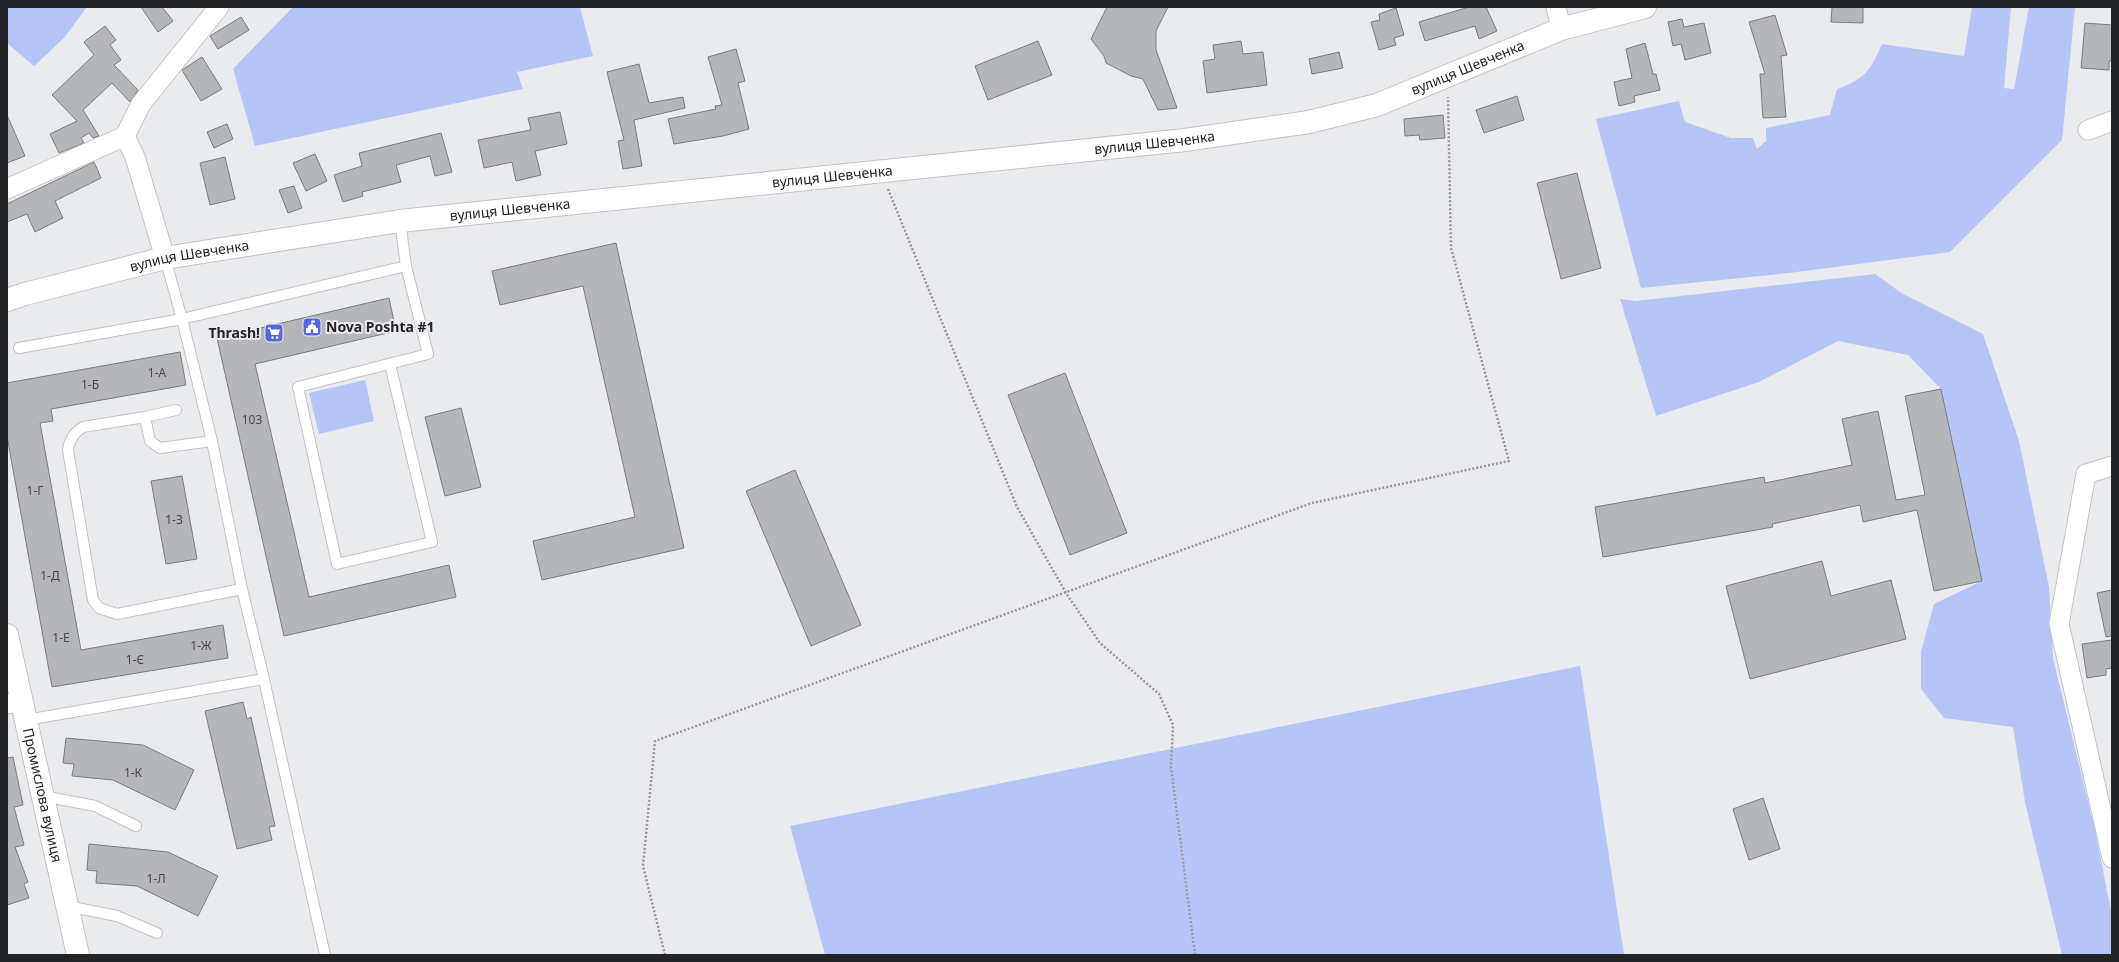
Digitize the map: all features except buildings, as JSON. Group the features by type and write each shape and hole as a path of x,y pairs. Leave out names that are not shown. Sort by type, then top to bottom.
{"street":[{"path":"7,189 125,136 141,104 219,7"},
{"path":"1556,7 1561,29"},
{"name":"вулиця Шевченка","path":"7,300 165,258 400,221 566,202 881,172 1185,140 1309,122 1378,105 1561,29 1646,7"},
{"path":"2088,130 2112,121"},
{"path":"125,136 135,158 165,258"},
{"path":"2112,466 2086,474 2059,624 2109,822 2112,858"},
{"name":"Промислова вулиця","path":"7,635 18,708 43,796 78,955"}],"lane":[{"path":"390,364 432,542 337,564 298,387 428,354 406,266 400,221"},
{"path":"165,258 182,319 212,441 242,589 264,679 325,955"},
{"path":"19,348 182,319 406,266"},
{"path":"176,410 145,417 82,427 75,432 70,440 68,450 93,600 99,608 117,614 242,589"},
{"path":"145,417 150,441 160,448 212,441"},
{"path":"18,708 264,679"},
{"path":"43,796 95,806 136,826"},
{"path":"67,906 117,916 157,933"}],"path":[{"path":"665,955 643,866 655,741 1312,503 1509,461 1451,248 1448,76"},
{"path":"881,172 1017,507 1066,593 1100,643 1159,694 1173,725 1171,767 1195,955"}],"shaded area":[{"path":"7,7 87,7 64,38 34,66 7,43"},
{"path":"293,7 580,7 593,56 517,72 523,89 255,146 233,69"},
{"path":"1972,7 2011,7 2004,88 2014,89 2029,7 2075,7 2062,140 1950,252 1789,273 1641,288 1596,119 1679,101 1685,122 1731,138 1753,138 1757,149 1766,141 1766,128 1830,115 1837,89 1854,82 1866,73 1874,61 1882,44 1964,56"},
{"path":"1875,274 1903,294 1983,334 2019,441 2049,587 2053,658 2095,830 2112,916 2112,955 2062,955 2025,802 2013,727 1944,718 1921,689 1921,652 1934,604 1982,581 1941,389 1908,355 1838,341 1759,382 1656,416 1620,299 1636,301"},
{"path":"365,380 374,421 319,434 309,393"},
{"path":"1580,666 1624,955 825,955 790,826"}],"place":[{"name":"Nova Poshta #1","path":"312,327"},
{"name":"Thrash!","path":"274,333"}]}
